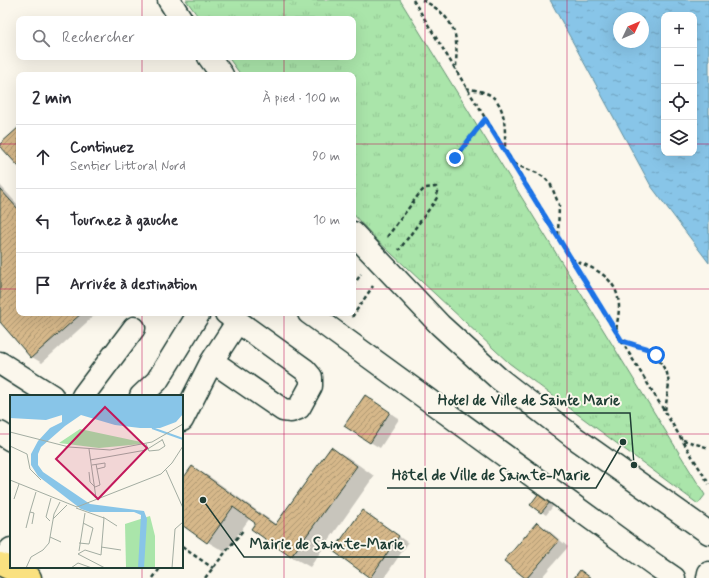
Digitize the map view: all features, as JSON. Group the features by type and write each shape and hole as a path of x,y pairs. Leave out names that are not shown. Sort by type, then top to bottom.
{"main road":[{"path":"0,564 30,578"}],"street":[{"path":"169,0 179,16"},
{"path":"211,60 220,72"},
{"path":"356,236 440,325 498,378 575,438 709,533"},
{"path":"142,395 157,382 197,316"},
{"path":"313,316 655,566 674,578"},
{"path":"183,418 212,361 232,317 305,370 311,377 311,386 299,408 292,411 283,410 212,361"},
{"path":"84,395 134,328"},
{"path":"0,363 50,395"},
{"path":"0,433 10,439"},
{"path":"0,564 10,550"},
{"path":"708,578 709,573"}],"path":[{"path":"412,0 709,484"},
{"path":"422,0 429,3 441,12 453,27 456,41 456,70"},
{"path":"466,88 486,93 492,96 497,102 505,128 505,150"},
{"path":"455,158 485,119"},
{"path":"513,164 537,172 551,185 559,205 558,237"},
{"path":"571,259 594,268 604,275 611,283 617,293 619,307 616,331"},
{"path":"622,341 648,349 656,355 667,373 669,384 665,412"},
{"path":"682,440 709,448"},
{"path":"205,578 244,529"},
{"path":"183,547 213,568"},
{"path":"153,578 160,568"}],"green space":[{"path":"186,0 400,0 705,495 698,504 509,363 377,240 356,217 356,72 239,72 230,60 356,60 356,16 198,16"}],"water":[{"path":"550,0 709,0 709,263 651,186"}],"building":[{"path":"16,130 16,164 0,146 0,144"},
{"path":"0,189 16,207 16,316 79,316 31,358 0,322"},
{"path":"365,395 390,412 370,443 344,426"},
{"path":"331,447 357,466 291,557 251,529 255,523 233,507 207,543 183,526 183,479 192,466 275,525"},
{"path":"539,493 550,502 541,513 530,505"},
{"path":"362,510 399,536 370,578 333,551"},
{"path":"537,522 559,541 527,578 525,578 504,561"},
{"path":"580,570 591,578 574,578"}],"place":[{"name":"Hôtel de Ville de Sainte-Marie","path":"623,442"},
{"name":"Hotel de Ville de Sainte Marie","path":"634,465"},
{"name":"Mairie de Sainte-Marie","path":"203,500"}],"route":[{"path":"455,158 485,119 622,341 648,349 656,355"}]}
